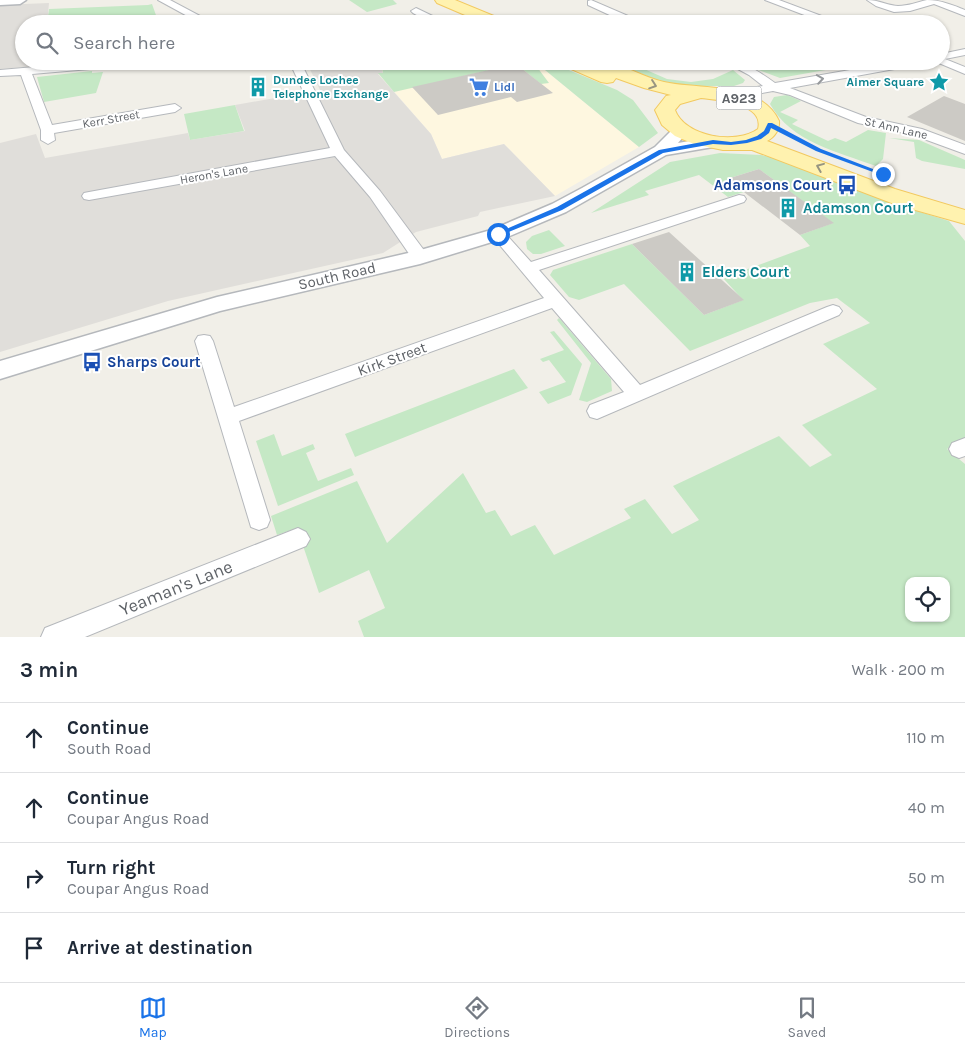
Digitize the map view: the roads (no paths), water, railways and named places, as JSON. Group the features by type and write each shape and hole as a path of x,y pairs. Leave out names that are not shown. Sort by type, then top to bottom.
{"main road":[{"path":"442,0 478,15"},
{"path":"418,6 448,15"},
{"path":"589,70 626,86 665,110 666,117 680,131"},
{"name":"A923","path":"614,70 658,87 697,93 729,95 752,103 768,117 770,124 767,132 759,138 747,142 713,142 695,138 680,131"},
{"name":"A923","path":"665,110 668,104 675,99 697,93"},
{"name":"A923","path":"770,124 819,150 883,174 965,198"},
{"name":"A923","path":"747,142 777,150 842,176 965,218"}],"street":[{"path":"0,1 20,0"},
{"path":"163,0 192,15"},
{"path":"770,0 812,15"},
{"path":"872,0 893,9 903,10 933,0 965,13"},
{"path":"591,3 618,15"},
{"path":"418,6 430,15"},
{"path":"950,55 965,52"},
{"path":"950,65 965,71"},
{"path":"0,73 25,70"},
{"name":"Kerr Street","path":"25,70 48,135 175,108"},
{"path":"298,70 338,151 375,194 420,257"},
{"path":"749,70 772,86"},
{"path":"729,95 868,70"},
{"path":"752,103 772,86"},
{"name":"St Ann Lane","path":"772,86 794,92 862,120 917,132 965,150"},
{"name":"South Road","path":"0,370 217,304 420,257 498,234 559,208 661,151 680,131"},
{"name":"South Road","path":"661,151 713,142"},
{"name":"Heron's Lane","path":"89,196 338,151"},
{"path":"529,268 739,199"},
{"path":"498,234 637,394"},
{"name":"Kirk Street","path":"228,417 556,300"},
{"path":"597,411 833,311"},
{"path":"204,341 259,520"},
{"name":"Yeaman's Lane","path":"54,637 298,539"}],"place":[{"name":"Aimer Square","path":"939,82"},
{"name":"Dundee Lochee Telephone Exchange","path":"258,87"},
{"name":"Lidl","path":"479,87"},
{"name":"Adamsons Court","path":"847,185"},
{"name":"Adamson Court","path":"788,208"},
{"name":"Elders Court","path":"687,272"},
{"name":"Sharps Court","path":"92,362"}]}
